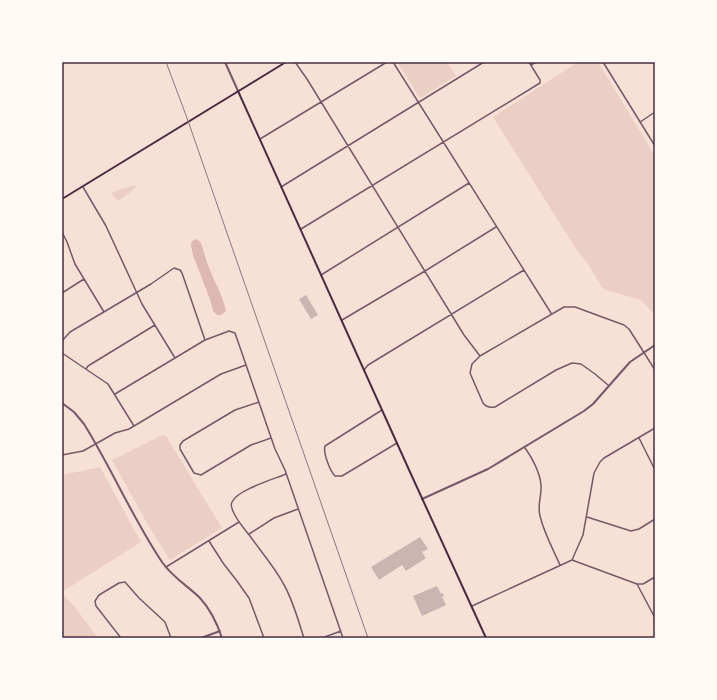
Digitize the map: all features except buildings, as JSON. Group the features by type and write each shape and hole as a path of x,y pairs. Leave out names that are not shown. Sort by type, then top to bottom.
{"main road":[{"path":"62,200 286,62"},
{"path":"238,91 486,638"}],"street":[{"path":"225,62 238,91"},
{"path":"295,62 464,335 480,356"},
{"path":"260,139 387,62"},
{"path":"393,62 551,313"},
{"path":"281,187 484,62"},
{"path":"300,229 540,82 529,62"},
{"path":"531,65 536,62"},
{"path":"603,62 655,146"},
{"path":"640,122 655,112"},
{"path":"321,275 469,183"},
{"path":"83,187 106,226 137,292 155,326 175,358"},
{"path":"341,320 425,271 496,227"},
{"path":"62,232 74,262 104,312"},
{"path":"62,341 70,332 172,269 176,268 180,270 206,340"},
{"path":"364,370 368,365 524,270"},
{"path":"62,293 84,279"},
{"path":"608,385 580,364 572,363 556,370 491,408 482,402 470,373 472,364 480,356 564,306 571,306 624,325 634,334 655,370"},
{"path":"86,369 88,366 155,326"},
{"path":"115,394 206,340 228,332 233,332 236,336 271,438 286,474 343,638"},
{"path":"422,499 488,469 525,448 593,404 608,385 630,362 655,345"},
{"path":"62,353 106,382 134,426"},
{"path":"62,456 83,450 115,433 129,430 221,374 246,365"},
{"path":"259,402 235,410 183,441 180,444 180,449 194,473 201,475 251,445 271,438"},
{"path":"62,403 80,418 96,444 144,532 166,567 203,602 211,613 222,638"},
{"path":"382,410 326,444 324,450 332,472 335,476 342,476 397,443"},
{"path":"572,560 583,535 594,473 597,466 604,458 655,428"},
{"path":"639,438 655,470"},
{"path":"525,448 535,467 541,484 538,508 540,516 560,565"},
{"path":"286,474 257,484 234,499 231,502 231,507 283,583 304,638"},
{"path":"249,534 274,518 298,509"},
{"path":"587,517 631,531 655,518"},
{"path":"166,567 240,522"},
{"path":"209,541 222,563 238,581 248,598 264,638"},
{"path":"472,606 572,560 637,584 643,584 655,577"},
{"path":"121,638 95,603 96,598 123,582 127,583 139,598 165,622 171,638"},
{"path":"637,584 655,618"},
{"path":"201,638 220,631"},
{"path":"322,638 341,631"}],"shaded area":[{"path":"397,62 447,62 456,76 420,98"},
{"path":"578,62 598,62 655,156 655,311 652,312 641,300 603,289 493,117"},
{"path":"138,185 118,201 111,193 131,186"},
{"path":"197,239 201,243 223,301 226,311 221,315 217,315 213,311 193,255 191,245 192,241"},
{"path":"162,435 166,436 222,528 170,560 148,525 112,460"},
{"path":"100,467 141,542 62,592 62,475"},
{"path":"62,593 74,606 98,638 62,638"}],"railway":[{"path":"166,62 187,118 368,638"}]}
